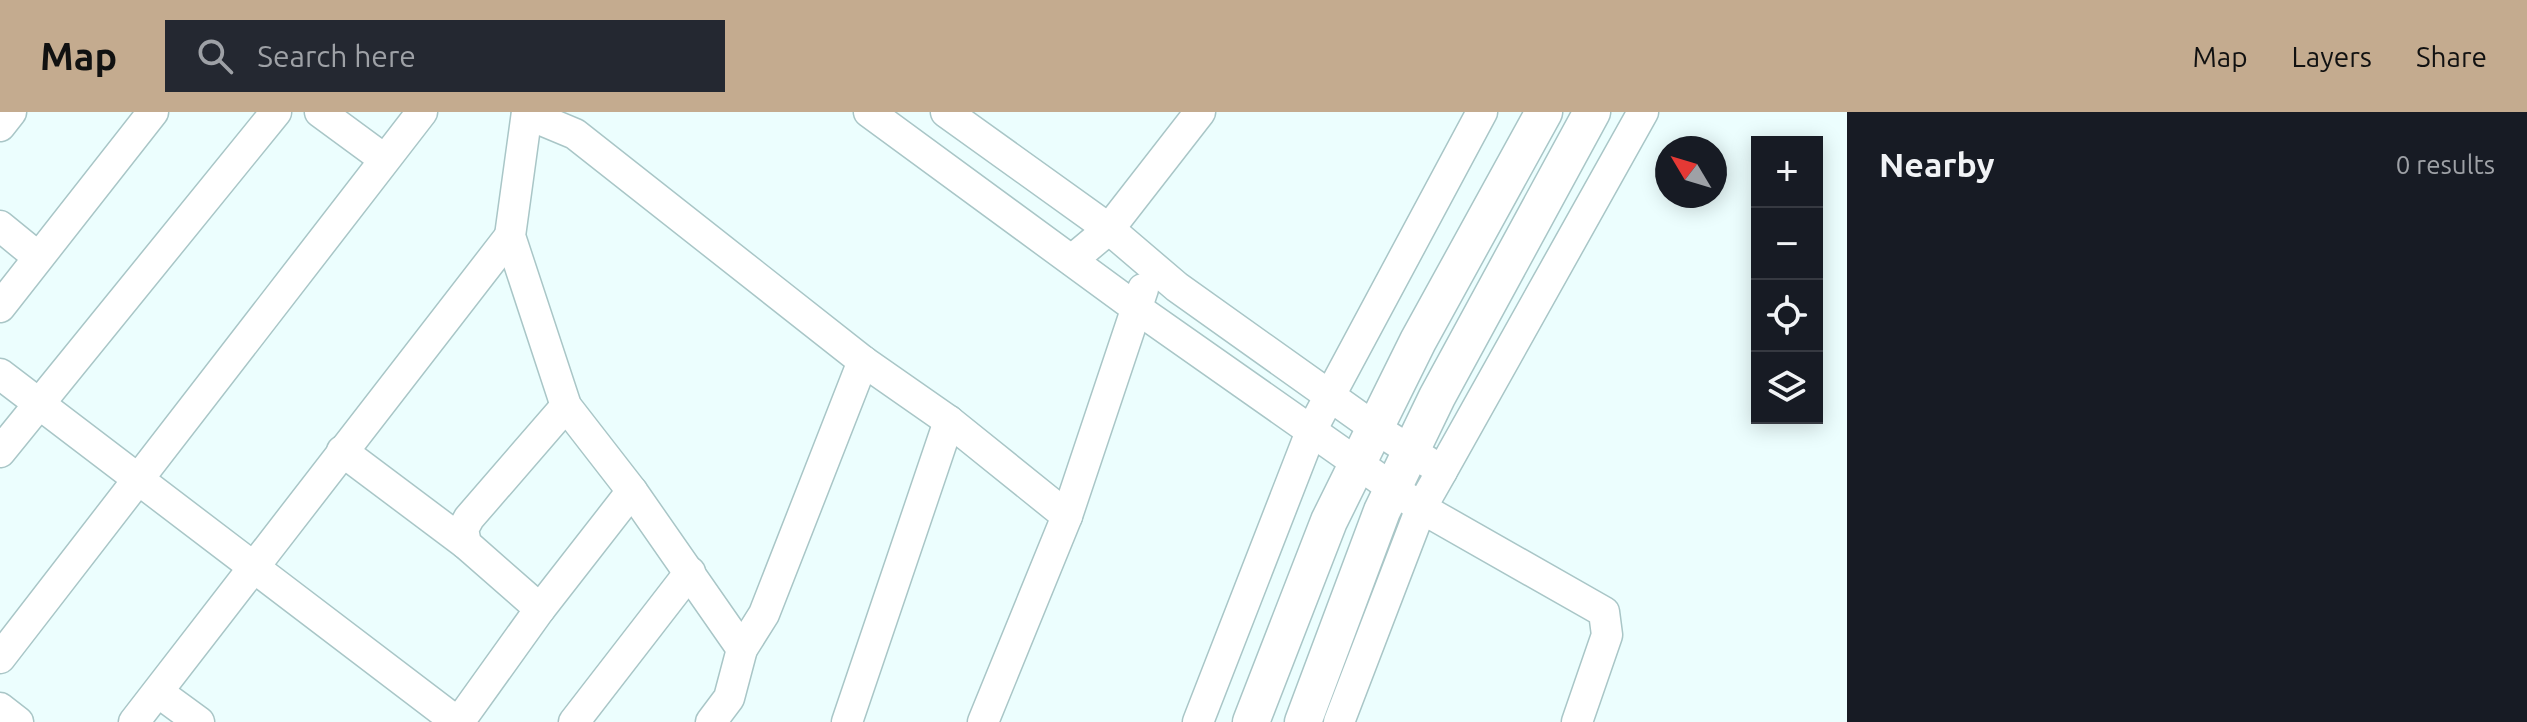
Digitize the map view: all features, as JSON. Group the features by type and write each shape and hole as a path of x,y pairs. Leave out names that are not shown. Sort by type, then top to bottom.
{"street":[{"path":"0,126 11,112"},
{"path":"0,307 153,112"},
{"path":"0,452 37,402 276,112"},
{"path":"320,112 384,159"},
{"path":"0,658 422,112"},
{"path":"869,112 1135,307 1408,498 1604,612 1607,635 1577,722"},
{"path":"946,112 1109,229 1151,267 1375,428 1442,471"},
{"path":"1072,260 1109,229 1200,112"},
{"path":"1198,722 1312,429 1482,112"},
{"path":"1251,722 1329,521 1418,341 1544,112"},
{"path":"1339,722 1408,498 1411,451 1592,112"},
{"path":"1303,722 1408,498 1442,471 1643,112"},
{"path":"742,649 632,491 566,406 510,236 527,113 575,134 863,361 949,421 1067,516"},
{"path":"0,226 38,257"},
{"path":"134,722 510,236"},
{"path":"983,722 1067,516 1151,267"},
{"path":"724,714 742,649 764,614 863,361"},
{"path":"0,374 251,568 458,722 540,609 632,491"},
{"path":"466,544 463,529 469,518 566,406"},
{"path":"847,722 949,421"},
{"path":"342,451 466,544 540,609"},
{"path":"574,722 690,572"},
{"path":"158,692 199,722"},
{"path":"0,708 18,722"}]}
